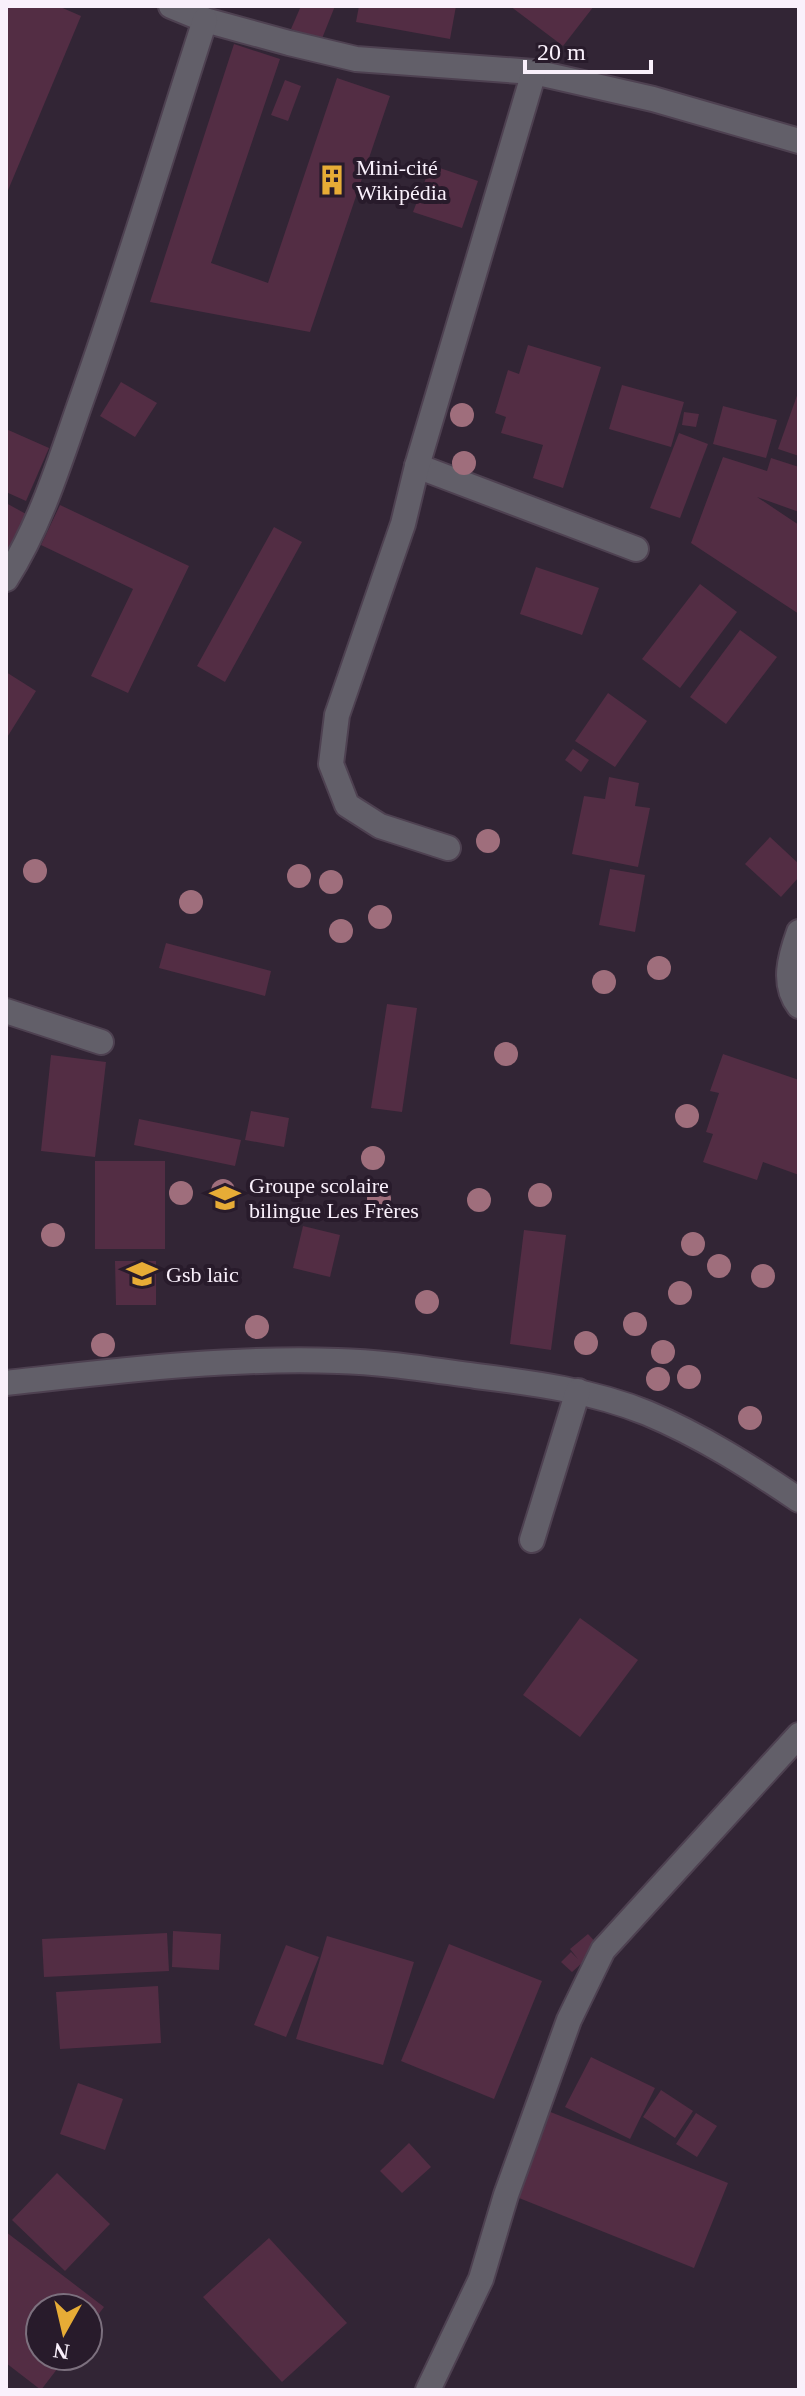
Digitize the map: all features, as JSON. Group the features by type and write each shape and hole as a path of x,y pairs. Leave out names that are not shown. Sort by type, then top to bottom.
{"street":[{"path":"171,6 205,20 356,59 534,72 653,99 799,141"},
{"path":"6,579 22,553 47,495 93,369 205,20"},
{"path":"448,848 380,826 347,805 331,764 337,715 403,524 417,466 534,72"},
{"path":"417,466 636,549"},
{"path":"799,932 789,958 789,994 799,1006"},
{"path":"6,1011 101,1042"},
{"path":"6,1383 218,1363 340,1361 488,1377 578,1391 646,1413 730,1454 799,1500"},
{"path":"532,1540 578,1391"},
{"path":"428,2390 481,2279 506,2195 569,2020 603,1950 799,1735"}],"building":[{"path":"6,6 58,6 81,16 6,195"},
{"path":"301,6 335,6 321,41 291,29"},
{"path":"359,6 456,6 450,39 356,22"},
{"path":"510,6 594,6 563,46"},
{"name":"Mini-cité Wikipédia","path":"234,44 280,59 211,263 268,283 337,78 390,96 310,332 150,302"},
{"path":"285,80 301,86 288,121 271,115"},
{"path":"431,165 478,181 462,228 413,212"},
{"path":"528,345 601,367 563,488 533,478 543,445 501,433 506,417 495,413 508,370 519,374"},
{"path":"121,382 157,403 135,437 100,416"},
{"path":"622,385 684,402 671,447 609,429"},
{"path":"799,390 799,456 778,449"},
{"path":"723,406 777,420 766,458 713,444"},
{"path":"684,412 699,414 696,427 682,425"},
{"path":"6,429 49,448 26,501 6,492"},
{"path":"679,433 708,444 680,518 650,508"},
{"path":"723,457 767,471 771,458 799,467 799,512 757,497 799,525 799,614 691,543"},
{"path":"6,503 26,514 6,553"},
{"path":"60,505 189,566 128,693 91,676 133,589 41,545"},
{"path":"274,527 302,542 225,682 197,666"},
{"path":"536,567 599,588 582,635 520,614"},
{"path":"700,584 737,612 680,688 642,659"},
{"path":"740,630 777,657 726,724 690,697"},
{"path":"6,672 36,691 6,739"},
{"path":"608,693 647,721 615,767 575,741"},
{"path":"573,749 589,760 581,772 565,760"},
{"path":"609,777 639,783 635,806 650,808 638,867 572,854 584,796 605,799"},
{"path":"770,837 799,864 799,877 781,897 745,864"},
{"path":"610,869 645,875 635,932 599,925"},
{"path":"166,943 271,971 265,996 159,968"},
{"path":"387,1004 417,1008 402,1112 371,1108"},
{"path":"723,1054 799,1080 799,1175 763,1162 757,1180 703,1162 713,1134 706,1132 719,1093 710,1091"},
{"path":"51,1055 106,1062 95,1157 41,1151"},
{"path":"251,1111 289,1118 284,1147 245,1140"},
{"path":"139,1119 241,1140 235,1166 134,1145"},
{"path":"95,1161 165,1161 165,1249 95,1249"},
{"path":"303,1226 340,1235 330,1277 293,1268"},
{"path":"524,1230 566,1235 551,1350 510,1344"},
{"path":"115,1261 156,1261 156,1305 116,1305"},
{"path":"580,1618 638,1660 580,1737 523,1695"},
{"path":"173,1931 221,1934 219,1970 172,1967"},
{"path":"167,1933 169,1971 44,1977 42,1939"},
{"path":"588,1934 600,1947 572,1972 561,1962 571,1952 578,1959 570,1949"},
{"path":"327,1936 414,1962 383,2065 296,2039"},
{"path":"449,1944 542,1981 494,2099 401,2061"},
{"path":"286,1945 319,1957 286,2037 254,2025"},
{"path":"158,1986 161,2043 60,2049 56,1992"},
{"path":"591,2057 655,2088 630,2139 565,2107"},
{"path":"78,2083 123,2099 105,2150 60,2134"},
{"path":"661,2090 693,2111 675,2138 643,2117"},
{"path":"548,2111 728,2183 694,2268 514,2196"},
{"path":"696,2113 717,2126 697,2157 676,2144"},
{"path":"409,2143 431,2167 402,2193 380,2171"},
{"path":"57,2173 110,2224 65,2271 12,2220"},
{"path":"6,2232 84,2292 24,2292 24,2372 55,2372 41,2390 6,2363"},
{"path":"269,2238 347,2323 282,2382 203,2297"}],"place":[{"name":"Mini-cité Wikipédia","path":"332,180"},
{"name":"Groupe scolaire bilingue Les Frères","path":"225,1198"},
{"name":"Gsb laic","path":"142,1274"}]}
